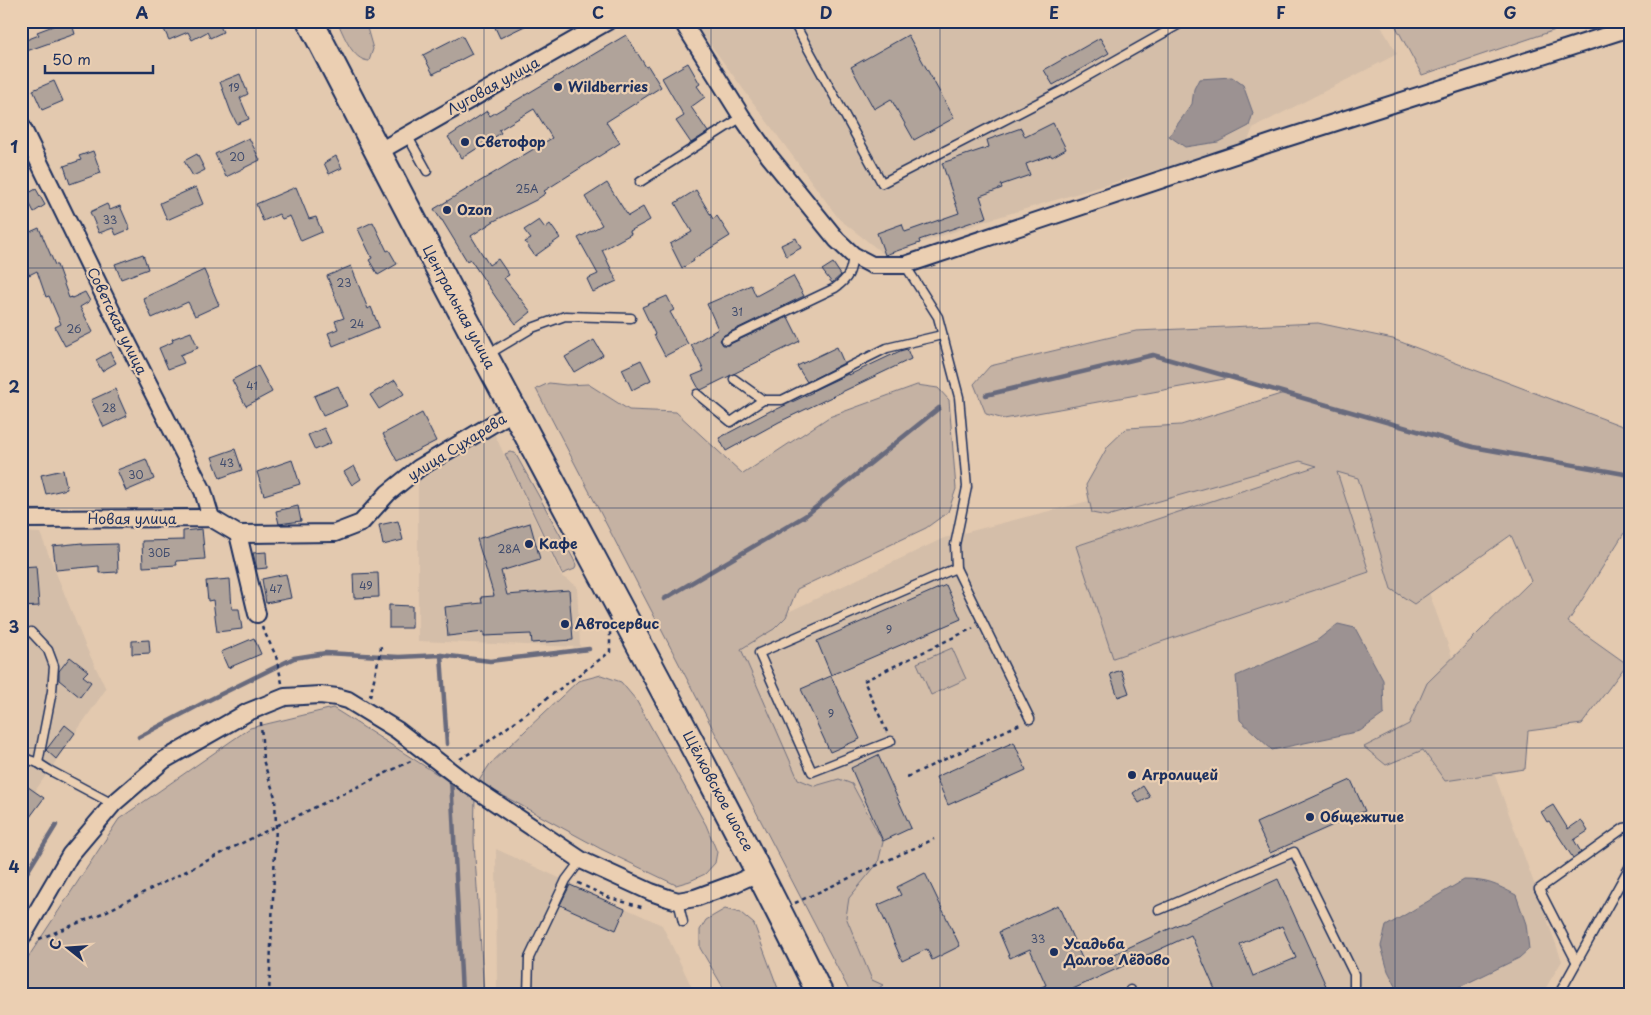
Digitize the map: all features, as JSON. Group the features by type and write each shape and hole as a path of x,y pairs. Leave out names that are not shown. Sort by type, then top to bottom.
{"main road":[{"name":"Центральная улица","path":"310,21 514,411 612,591"},
{"name":"Щёлковское шоссе","path":"612,591 760,872 820,994"}],"street":[{"name":"Луговая улица","path":"378,152 608,21"},
{"path":"682,21 742,117 769,156 837,240 853,255 872,265 905,266 1274,142 1630,28"},
{"name":"Советская улица","path":"21,125 112,312 203,491 211,518"},
{"name":"улица Сухарева","path":"238,534 335,533 360,523 388,493 419,468 514,411"},
{"path":"211,518 238,534 257,614"},
{"name":"Новая улица","path":"21,519 211,518"},
{"path":"21,939 70,855 113,804 164,760 248,712 285,697 320,695 348,700 397,730 507,811 581,860 651,892 678,901 695,898 760,872"}],"lane":[{"path":"793,21 882,183 1061,90 1185,21"},
{"path":"640,182 742,117"},
{"path":"407,135 427,171"},
{"path":"726,340 835,288 845,281 851,269 853,255"},
{"path":"905,266 938,317 959,397 967,487 955,545 956,568 1030,719"},
{"path":"485,356 532,328 565,316 631,318"},
{"path":"697,394 731,422 763,400 782,400 887,348 942,335"},
{"path":"734,379 763,400"},
{"path":"891,741 812,772 759,653 956,568"},
{"path":"31,632 48,650 54,666 52,691 38,762"},
{"path":"21,757 38,762 49,770 113,804"},
{"path":"1576,961 1539,889 1624,828 1630,827"},
{"path":"1159,910 1294,852 1354,974 1354,994"},
{"path":"528,994 529,958 568,878 581,860"},
{"path":"1559,994 1630,866"},
{"path":"678,901 683,922"}],"path":[{"path":"257,614 276,656 282,686"},
{"path":"891,741 864,681 983,623"},
{"path":"445,767 482,746 610,652 610,626"},
{"path":"367,711 381,648 380,644"},
{"path":"907,777 1030,719"},
{"path":"261,721 262,760 275,797 276,826 269,994"},
{"path":"38,939 105,912 276,826 428,754"},
{"path":"794,904 934,839"},
{"path":"568,878 610,898 646,908"}],"shaded area":[{"path":"337,21 365,21 373,49 369,61 363,60 353,52"},
{"path":"695,21 1378,21 1397,54 1253,128 1247,143 988,220 885,255 839,219 696,25"},
{"path":"1393,21 1582,21 1422,75"},
{"path":"1232,77 1243,85 1253,113 1249,126 1218,142 1185,147 1169,136 1192,104 1194,89 1199,79"},
{"path":"1318,323 1393,339 1630,429 1630,533 1624,533 1568,622 1627,664 1582,724 1528,731 1525,769 1445,781 1423,750 1386,765 1364,747 1409,724 1427,683 1531,581 1511,535 1414,604 1391,589 1358,478 1337,472 1369,572 1113,658 1076,546 1317,466 1300,461 1107,516 1092,513 1086,485 1108,446 1127,428 1181,425 1284,393 1230,378 1004,419 986,414 974,384 990,366 1136,331"},
{"path":"549,383 566,385 588,384 629,410 676,412 743,474 829,417 917,385 938,388 949,400 956,489 948,512 926,528 797,589 786,617 774,629 741,649 798,779 815,786 839,779 852,784 883,842 878,863 849,898 846,917 872,980 883,985 871,994 851,994 536,389"},
{"name":"Агролицей","path":"1370,429 1562,961 1542,994 868,994 712,648 944,538"},
{"path":"494,433 561,576 577,586 580,647 418,641 418,481"},
{"path":"515,453 574,560 575,569 562,574 505,454"},
{"path":"21,532 40,533 85,645 106,689 35,791 44,798 21,829"},
{"path":"1338,624 1355,628 1383,680 1384,714 1360,731 1272,750 1240,720 1236,676 1315,642"},
{"path":"952,648 966,679 931,695 917,663"},
{"path":"601,675 621,682 636,700 706,825 717,852 715,863 705,874 676,885 601,849 478,782 490,764 578,681"},
{"path":"333,708 475,798 474,842 484,994 21,994 21,968 119,819 250,728"},
{"path":"496,849 662,925 695,994 497,994"},
{"path":"1464,880 1491,883 1516,895 1526,924 1529,949 1519,958 1445,994 1400,994 1388,971 1381,946 1386,926"},
{"path":"725,909 741,913 754,924 780,994 727,994 700,948 700,930 706,920"}],"building":[{"path":"66,21 71,21 75,34 21,53 21,42 39,35 37,32"},
{"path":"160,21 231,21 220,26 223,32 210,38 207,32 192,40 188,32 169,40"},
{"path":"492,21 535,21 500,38"},
{"path":"462,35 472,54 433,74 423,55"},
{"path":"626,35 661,87 606,122 620,143 544,191 546,193 536,200 494,221 471,236 489,265 498,259 509,275 504,278 531,312 516,324 470,259 467,261 434,209 552,138 534,109 499,130 501,133 462,158 448,137 487,111 490,116"},
{"path":"908,35 954,118 914,140 891,99 874,109 851,67"},
{"path":"1100,38 1109,53 1053,85 1044,70"},
{"path":"688,63 700,84 697,86 705,97 691,107 708,132 691,143 676,121 684,116 662,78"},
{"path":"240,74 248,94 240,98 249,119 237,124 220,82"},
{"path":"54,81 63,101 42,110 33,90"},
{"path":"1053,123 1066,149 1052,157 1051,155 1026,164 1030,175 1001,185 1002,188 980,196 987,217 919,240 920,243 885,255 877,233 902,224 905,232 959,213 942,163 989,147 987,140 1021,128 1025,137"},
{"path":"249,138 260,160 226,177 215,154"},
{"path":"93,151 101,173 70,184 64,166 81,160 79,156"},
{"path":"197,154 205,170 193,176 184,161"},
{"path":"336,156 342,168 329,174 324,163"},
{"path":"607,183 628,216 643,207 650,220 630,231 631,234 602,250 617,281 593,292 587,279 598,274 578,238 602,225 585,197"},
{"path":"196,187 203,204 167,220 160,203"},
{"path":"296,187 309,219 316,217 322,232 301,241 290,216 282,219 279,214 263,221 256,204"},
{"path":"36,189 45,205 34,212 25,195"},
{"path":"696,190 713,219 717,216 730,236 682,268 670,244 692,232 675,203"},
{"path":"107,204 110,210 120,206 130,229 116,235 113,228 99,233 90,212"},
{"path":"539,220 545,228 550,224 560,238 535,256 525,242 531,239 524,230"},
{"path":"373,222 387,251 389,250 397,264 378,275 369,260 372,258 358,229"},
{"path":"39,228 55,265 57,265 69,298 85,292 90,301 80,307 93,332 65,346 55,327 61,324 49,296 46,297 37,271 29,275 21,256 21,236"},
{"path":"796,238 801,248 786,256 781,245"},
{"path":"143,254 148,269 121,279 115,264"},
{"path":"833,263 841,275 832,283 822,270"},
{"path":"351,266 368,309 371,307 379,327 333,346 328,333 338,329 335,321 344,318 327,276"},
{"path":"204,270 219,305 195,316 188,302 152,318 143,298"},
{"path":"793,276 804,296 724,335 720,340 723,345 728,345 788,317 800,341 701,390 699,389 692,376 704,371 691,345 718,329 707,304 751,285 756,296"},
{"path":"667,296 674,310 670,312 688,344 665,356 642,307"},
{"path":"191,332 198,348 180,355 184,363 168,369 159,348 173,342 172,339"},
{"path":"594,340 603,355 574,372 565,357"},
{"path":"837,347 844,363 807,382 797,366"},
{"path":"907,349 911,359 779,422 726,451 719,438 812,391"},
{"path":"110,352 116,363 102,371 96,360"},
{"path":"641,360 651,380 632,390 622,369"},
{"path":"258,366 272,392 246,406 232,380"},
{"path":"395,380 404,394 379,409 370,395"},
{"path":"338,386 347,406 323,416 314,396"},
{"path":"115,389 127,416 104,427 91,400"},
{"path":"422,413 436,441 397,461 383,434"},
{"path":"324,428 331,443 315,450 308,435"},
{"path":"235,449 242,470 220,478 212,457"},
{"path":"146,459 154,479 126,491 117,470"},
{"path":"292,460 300,484 264,495 257,472"},
{"path":"354,466 361,479 352,485 344,472"},
{"path":"63,470 67,489 46,494 41,475"},
{"path":"298,506 301,521 279,524 276,511"},
{"path":"398,521 403,540 383,545 379,525"},
{"path":"530,523 540,559 501,571 507,595 569,590 573,640 532,643 531,634 484,636 484,632 448,636 445,607 482,603 481,597 494,596 477,539"},
{"path":"202,529 205,559 176,561 177,565 143,567 142,541 183,540 183,531"},
{"path":"82,543 82,545 117,544 118,572 99,573 99,566 56,570 53,546"},
{"path":"266,552 267,568 257,569 253,553"},
{"path":"36,566 39,606 21,607 21,567"},
{"path":"378,573 379,597 354,598 353,574"},
{"path":"286,574 291,598 266,603 262,579"},
{"path":"230,579 232,609 239,609 242,629 217,632 213,600 208,601 206,581"},
{"path":"946,585 961,619 831,675 817,641"},
{"path":"389,605 412,606 412,628 389,628"},
{"path":"254,638 261,654 228,668 221,652"},
{"path":"149,640 150,653 132,654 132,641"},
{"path":"70,657 88,671 83,676 91,682 80,697 59,680 59,671"},
{"path":"1121,670 1129,693 1118,697 1110,674"},
{"path":"831,676 860,739 830,752 801,689"},
{"path":"65,725 75,733 56,759 46,750"},
{"path":"1014,742 1026,770 948,805 936,777"},
{"path":"878,755 911,828 883,841 851,768"},
{"name":"Общежитие","path":"1351,780 1365,811 1270,853 1256,823"},
{"path":"21,782 44,798 21,829"},
{"path":"1143,786 1150,797 1139,803 1133,793"},
{"path":"1553,805 1568,829 1581,820 1588,831 1574,840 1581,852 1573,858 1541,812"},
{"path":"925,873 960,946 932,960 927,949 902,961 878,905 901,895 897,887"},
{"path":"1278,879 1327,988 1315,994 1217,994 1191,935 1062,994 1027,994 1046,985 1030,949 1010,958 999,932 1058,905 1086,967","holes":["1282,926 1296,958 1253,976 1240,944"]},
{"path":"570,885 625,909 616,930 560,905"}],"waterway":[{"path":"986,395 1153,355 1473,447 1630,475"},
{"path":"664,599 805,516 939,408"},
{"path":"139,737 294,658 326,653 399,657 441,655 490,661 589,649"},
{"path":"441,655 447,744"},
{"path":"451,777 462,994"},
{"path":"21,882 56,825"}],"place":[{"name":"Wildberries","path":"558,87"},
{"name":"Светофор","path":"465,142"},
{"name":"Ozon","path":"447,210"},
{"name":"Кафе","path":"529,544"},
{"name":"Автосервис","path":"565,624"},
{"name":"Агролицей","path":"1132,775"},
{"name":"Общежитие","path":"1310,817"},
{"name":"Усадьба Долгое Лёдово","path":"1054,952"}]}
